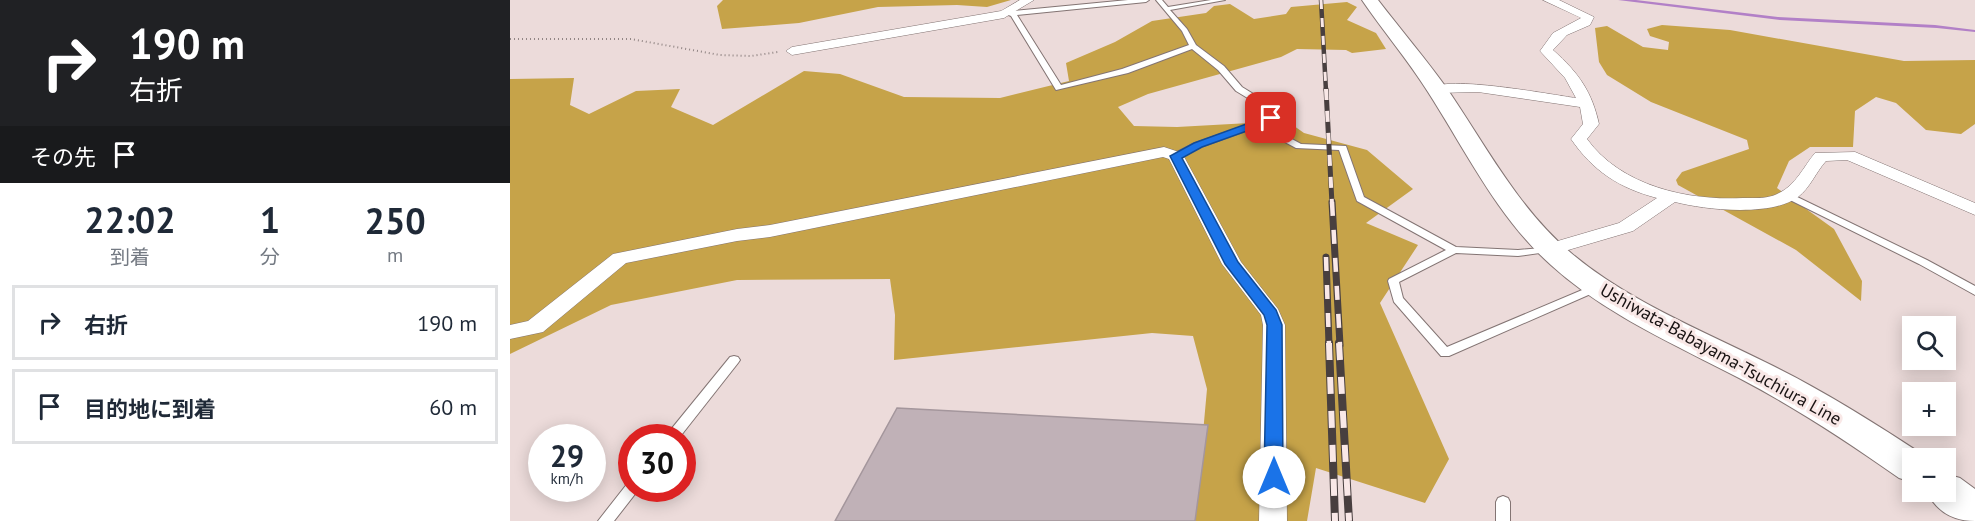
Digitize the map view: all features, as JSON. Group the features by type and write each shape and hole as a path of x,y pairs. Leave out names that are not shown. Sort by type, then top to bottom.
{"main road":[{"name":"Ushiwata-Babayama-Tsuchiura Line","path":"1370,0 1437,88 1522,220 1551,249 1598,287 1672,330 1820,406 1902,459"},
{"path":"1956,498 1975,512"}],"street":[{"path":"792,51 1009,14 1028,0"},
{"path":"1549,0 1588,17 1586,22 1572,25 1550,42 1546,51 1571,75 1588,104 1591,124 1579,139 1596,162 1615,174 1659,194 1707,203 1744,204 1773,201 1789,196 1806,180 1809,169 1821,156 1849,155 1975,210"},
{"path":"1437,88 1478,88 1588,104"},
{"path":"510,332 535,327 620,258 737,235 771,231 1164,152 1176,156 1232,264 1271,314 1274,325 1273,521"},
{"path":"1551,249 1626,227 1656,205 1672,197"}],"lane":[{"path":"1146,0 1009,14 1059,88 1125,71 1193,46"},
{"path":"1159,0 1185,30 1193,46 1221,68 1239,89 1272,110 1271,118 1198,145 1176,156"},
{"path":"1167,9 1222,0"},
{"path":"1256,123 1299,146 1343,148 1360,199 1454,250 1518,253 1551,249"},
{"path":"1789,196 1855,226 1975,291"},
{"path":"1454,250 1392,281 1398,299 1445,353 1598,287"},
{"path":"682,424 734,360"},
{"path":"605,521 621,502"},
{"path":"1503,502 1503,521"}],"path":[{"path":"510,39 631,39 731,55 751,56 792,51"}],"shaded area":[{"path":"723,0 1011,0 987,7 957,5 878,7 799,23 722,29 717,6"},
{"path":"1618,0 1636,0 1778,17 1935,25 1975,30 1975,32 1780,20"},
{"path":"1347,2 1357,7 1347,20 1376,33 1386,49 1352,53 1346,50 1297,49 1281,57 1148,94 1118,107 1134,126 1177,127 1287,121 1304,133 1367,150 1413,189 1366,223 1418,245 1380,303 1449,459 1425,503 1316,468 1307,521 1195,521 1207,389 1193,336 1152,333 894,360 895,315 890,279 737,280 611,305 510,354 510,79 574,78 570,105 589,114 636,91 680,89 671,107 713,125 804,71 840,74 904,97 1000,98 1069,81 1066,63 1115,42 1152,21 1206,13 1214,6 1230,4 1254,19 1286,14 1291,7"},
{"path":"1662,25 1730,30 1904,61 1975,60 1975,124 1961,134 1926,130 1896,103 1876,97 1855,111 1853,147 1810,147 1789,161 1777,188 1834,229 1862,281 1861,301 1796,250 1678,185 1676,180 1682,172 1749,149 1747,140 1651,102 1607,75 1599,62 1595,28 1607,26 1643,47 1668,50 1669,42 1650,36 1647,29"}],"building":[{"path":"897,408 1208,425 1195,521 835,521"}],"railway":[{"path":"1321,0 1326,91"},
{"path":"1326,89 1332,204"},
{"path":"1332,202 1340,345"},
{"path":"1326,257 1329,345"},
{"path":"1329,343 1335,521"},
{"path":"1339,343 1349,521"}],"route":[{"path":"1271,118 1198,145 1176,156 1232,264 1271,314 1274,325 1274,477"}]}
